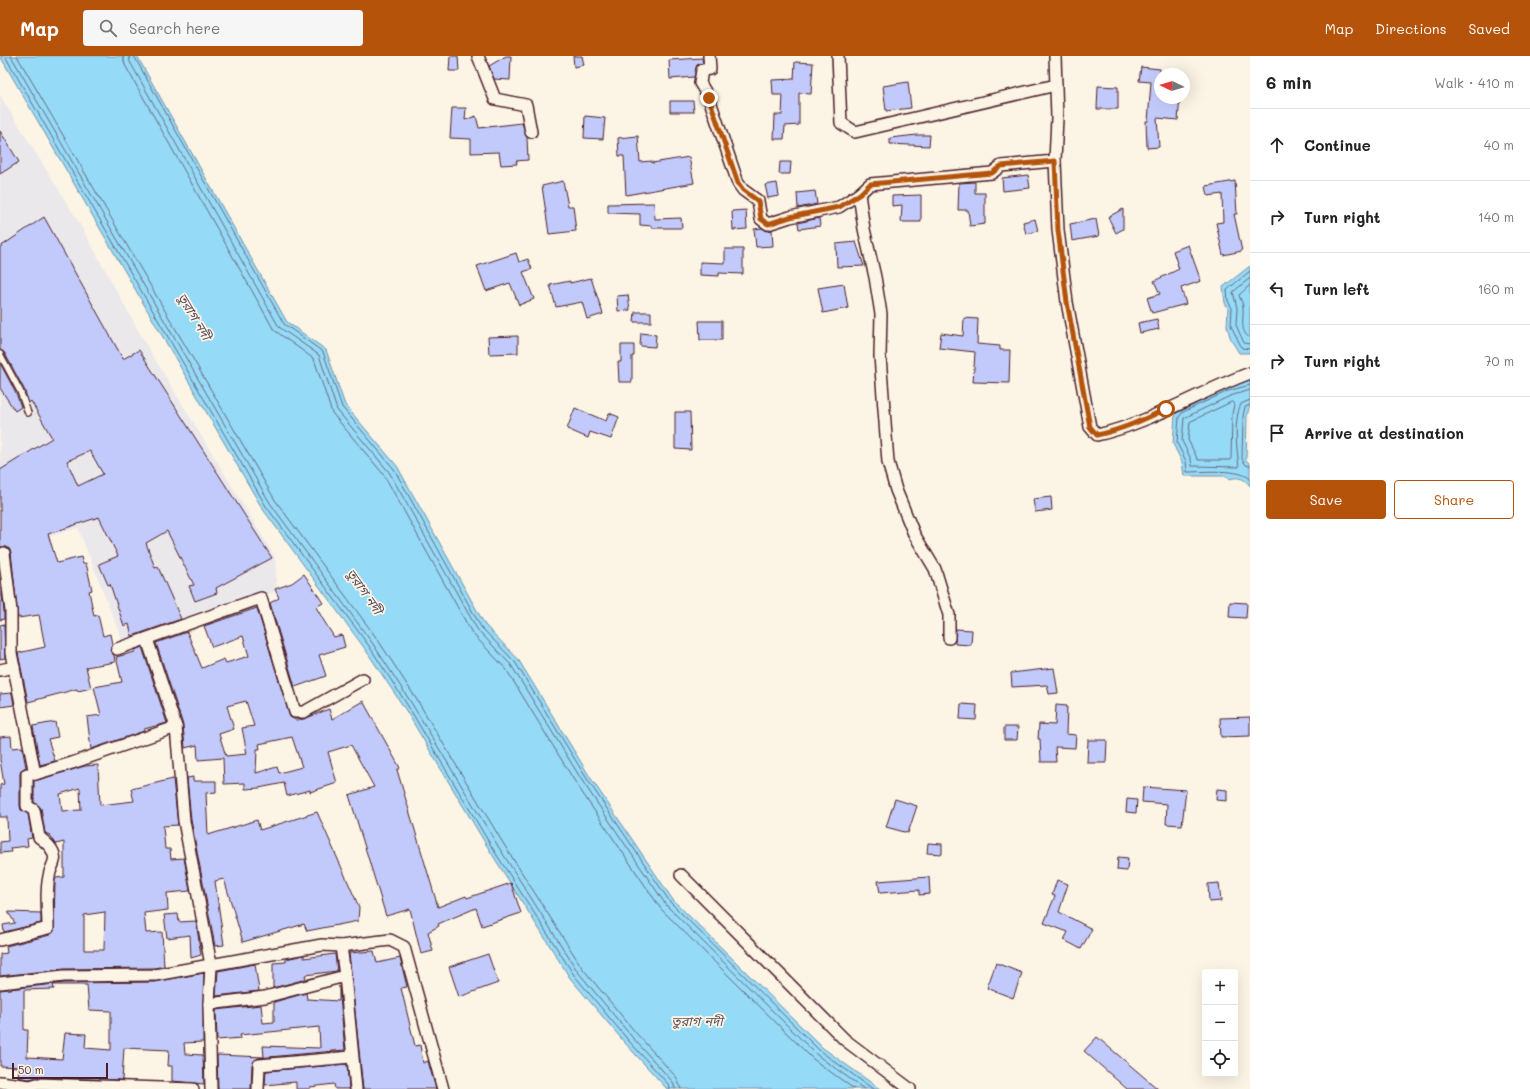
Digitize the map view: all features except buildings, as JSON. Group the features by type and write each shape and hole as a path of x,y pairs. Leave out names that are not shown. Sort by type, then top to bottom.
{"street":[{"path":"478,56 495,98 526,105 531,132"},
{"path":"709,56 710,69 702,70 700,83 709,98 738,183 743,190 758,201 761,219 768,224 790,217 839,207 860,194 870,184 992,173 1001,166 1055,161"},
{"path":"838,56 841,123 855,132 1056,85"},
{"path":"1055,56 1057,118 1055,161 1058,230 1067,302 1090,427 1097,435 1134,424 1250,373"},
{"path":"860,194 864,229 881,314 880,356 888,462 896,490 914,534 935,569 949,615 949,638"},
{"path":"4,553 11,611 10,653 35,774"},
{"path":"117,649 261,598 295,712 304,712 363,679"},
{"path":"147,639 176,727 184,821 211,965 209,1004 211,1089"},
{"path":"0,670 14,667"},
{"path":"0,940 48,928 48,886 50,871 55,864 54,853 47,843 38,837 34,810 27,806 27,774 35,774 72,763 176,727"},
{"path":"681,875 845,1040 910,1089"},
{"path":"0,983 64,976 155,975 322,945 341,946 390,940 404,947 443,1089"},
{"path":"341,946 356,1089"},
{"path":"209,1004 265,997 345,976"},
{"path":"258,1089 259,1065 352,1057"},
{"path":"0,1082 30,1086 37,1084 193,1089"}],"lane":[{"path":"0,354 20,391 28,413"}],"shaded area":[{"path":"0,95 80,224 147,346 275,557 277,591 126,650 78,528 0,551"}],"water":[{"name":"তুরাগ নদী","path":"0,56 137,56 287,322 326,350 345,405 397,466 485,625 518,659 590,777 673,900 823,1048 880,1089 667,1089 625,1043 570,978 490,851 405,709 365,649 262,508"},
{"path":"1250,266 1250,353 1239,353 1231,340 1227,326 1228,308 1225,303 1223,287"},
{"path":"1247,380 1250,381 1250,404 1247,416 1246,460 1250,464 1250,486 1242,479 1230,479 1226,476 1184,476 1182,462 1173,444 1175,415 1181,409"}],"route":[{"path":"709,98 738,183 743,190 758,201 761,219 768,224 790,217 839,207 860,194 870,184 992,173 1001,166 1055,161 1058,230 1067,302 1090,427 1097,435 1134,424 1166,409"}]}
